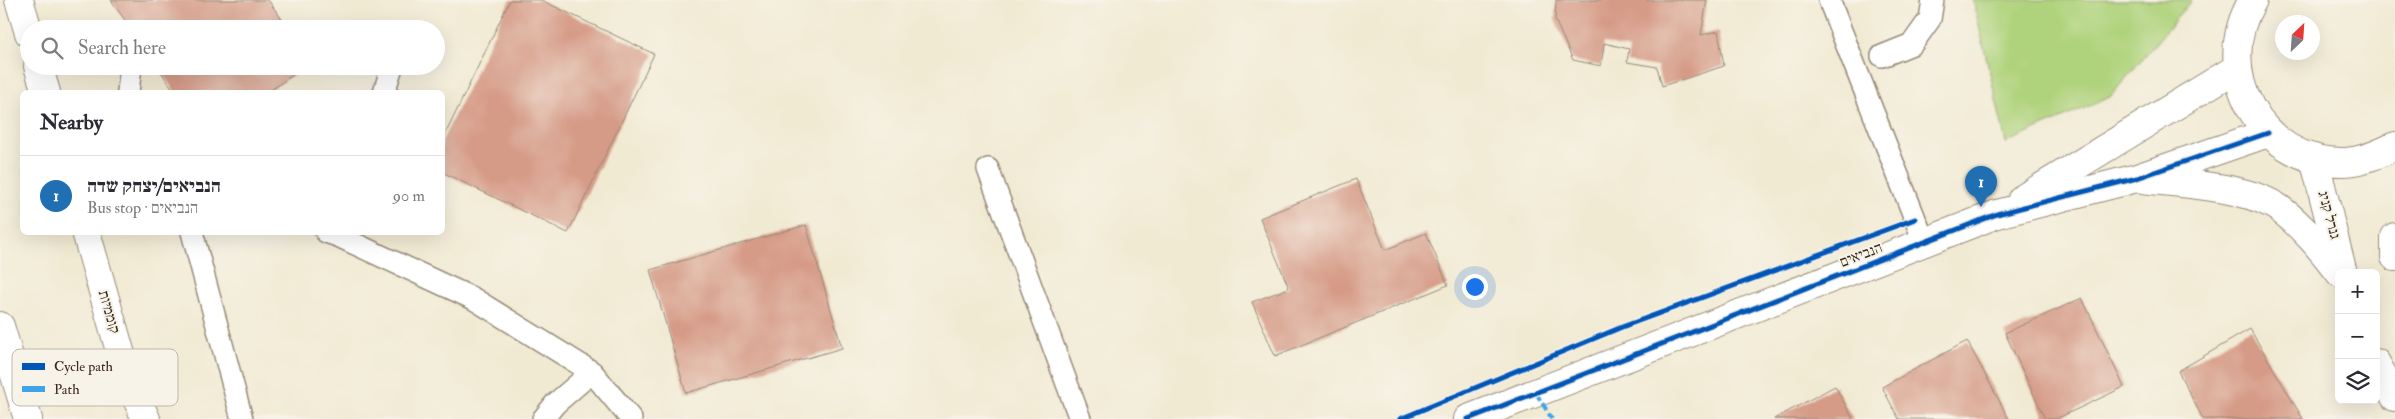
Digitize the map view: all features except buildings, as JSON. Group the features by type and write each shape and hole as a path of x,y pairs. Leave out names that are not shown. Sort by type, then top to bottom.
{"street":[{"path":"19,0 25,20"},
{"path":"2253,0 2244,14 2236,40 2236,68 2247,103 2268,133 2289,148 2314,158 2344,162 2374,157 2395,146"},
{"name":"הנביאים","path":"1997,214 2236,68"},
{"path":"41,75 45,90"},
{"name":"הנביאים","path":"1468,419 1925,244 1997,214 2137,178 2268,133"},
{"name":"גנרל קניג","path":"2314,158 2341,269"},
{"path":"2137,178 2251,194 2279,208 2306,230 2339,269"},
{"name":"קוממיות","path":"87,235 119,349"},
{"path":"2395,237 2395,257"},
{"path":"0,326 12,366"},
{"path":"2380,370 2395,397"},
{"path":"24,406 28,419"},
{"name":"קוממיות","path":"140,406 146,419"}],"lane":[{"path":"1829,0 1925,244"},
{"path":"1882,56 1912,44 1930,19 1933,0"},
{"path":"128,90 131,75"},
{"path":"385,90 389,75"},
{"path":"988,169 1080,419"},
{"path":"193,235 242,419"},
{"path":"336,235 474,299 592,372 631,419"},
{"path":"544,419 555,404 592,372"}],"green space":[{"path":"1973,0 2192,0 2110,97 2006,143"}],"marked path":[{"path":"1536,393 1552,419"}],"cycle path":[{"path":"1468,419 1997,214 2137,178 2268,133"},
{"path":"1400,419 1622,327 1915,219"}],"place":[{"name":"הנביאים/יצחק שדה","path":"1981,207"}]}
